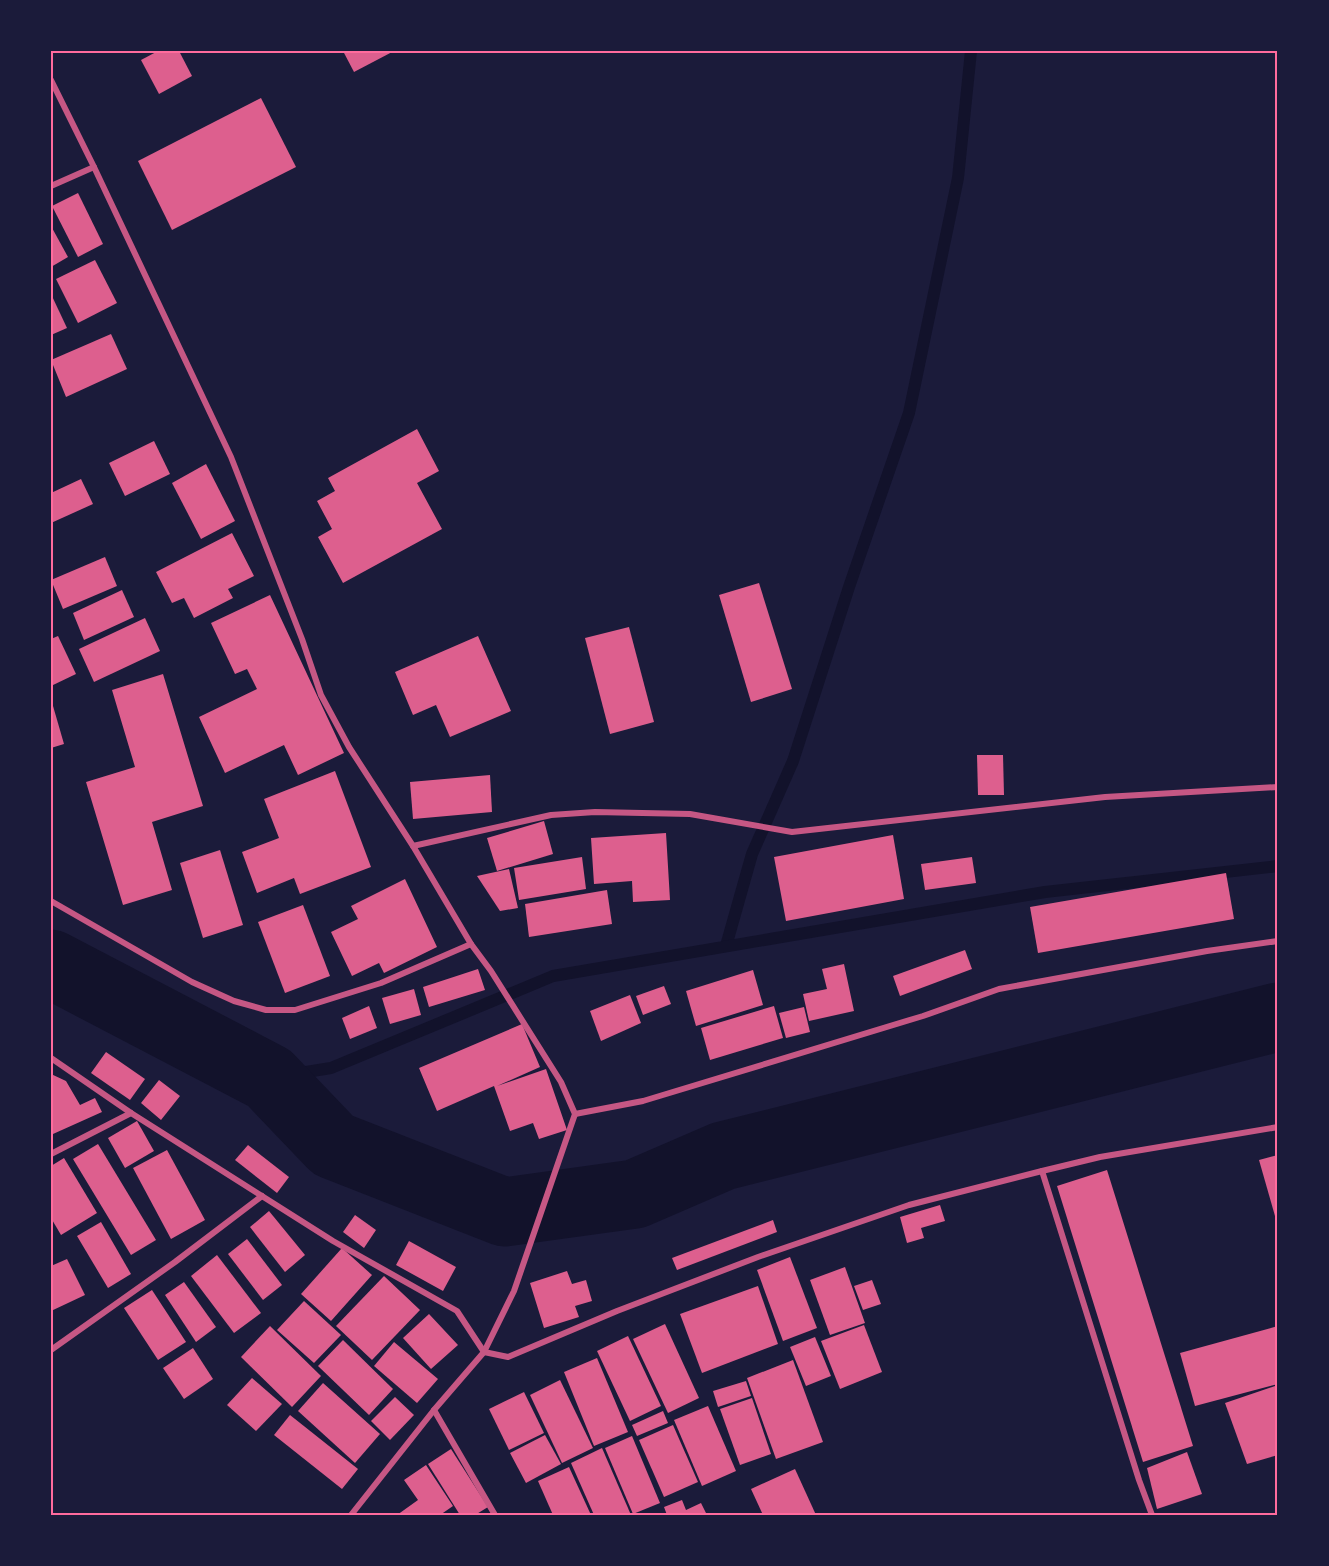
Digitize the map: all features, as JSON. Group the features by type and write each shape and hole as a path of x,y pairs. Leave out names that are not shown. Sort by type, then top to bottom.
{"street":[{"path":"51,80 231,458 298,628 321,695 350,747 413,846 471,944 491,971 561,1082 575,1114 562,1146 514,1291 484,1352 434,1410 351,1515"},
{"path":"51,186 94,167"},
{"path":"413,846 551,815 595,812 690,814 792,832 1105,797 1278,787"},
{"path":"51,901 192,982 234,1001 266,1010 295,1011 370,987 471,944"},
{"path":"575,1114 643,1101 923,1016 999,989 1207,951 1278,941"},
{"path":"51,1058 131,1113 333,1241 457,1311 484,1352 508,1357 617,1311 758,1257 909,1205 1100,1157 1278,1127"},
{"path":"51,1155 131,1113"},
{"path":"1042,1171 1152,1515"},
{"path":"51,1350 175,1262 262,1196"},
{"path":"434,1410 495,1515"}],"building":[{"path":"158,51 179,51 192,76 159,94 141,60"},
{"path":"343,51 394,51 354,72"},
{"path":"261,98 296,167 172,230 138,161"},
{"path":"78,193 103,244 78,257 52,206"},
{"path":"51,226 68,257 51,267"},
{"path":"95,260 117,303 78,323 56,279"},
{"path":"51,294 67,328 51,335"},
{"path":"111,334 127,369 66,397 51,360"},
{"path":"417,429 439,471 417,483 442,529 343,583 318,537 332,529 317,501 335,491 328,478"},
{"path":"154,441 170,474 125,496 109,463"},
{"path":"206,464 235,521 201,539 172,483"},
{"path":"81,479 93,504 51,523 51,493"},
{"path":"232,533 254,576 228,589 233,598 194,618 184,598 172,603 156,572"},
{"path":"105,557 117,586 63,609 51,580"},
{"path":"759,583 792,689 751,702 719,595"},
{"path":"122,590 134,617 84,640 73,613"},
{"path":"270,595 344,753 298,775 284,745 225,773 199,717 257,689 247,669 235,674 211,623"},
{"path":"145,618 160,651 94,682 79,649"},
{"path":"629,627 654,722 610,734 585,638"},
{"path":"58,636 76,674 51,686 51,639"},
{"path":"478,636 511,711 450,737 436,705 413,715 395,672"},
{"path":"163,674 203,806 152,822 172,890 123,905 86,782 135,767 112,690"},
{"path":"51,699 64,744 51,748"},
{"path":"977,755 1003,755 1004,795 978,795"},
{"path":"335,771 371,867 300,894 294,878 257,893 242,852 279,838 264,799"},
{"path":"490,775 492,812 413,819 410,782"},
{"path":"544,821 553,854 497,871 487,838"},
{"path":"666,833 670,900 633,902 632,881 594,884 591,838"},
{"path":"893,835 904,899 786,921 774,857"},
{"path":"220,850 243,925 203,938 180,863"},
{"path":"582,857 586,889 519,900 514,868"},
{"path":"972,857 976,883 925,890 921,864"},
{"path":"509,869 518,908 500,911 477,876"},
{"path":"1226,873 1234,919 1038,953 1030,907"},
{"path":"405,879 437,947 384,973 379,963 352,976 331,932 358,919 351,906"},
{"path":"607,890 612,924 529,937 525,904"},
{"path":"303,905 330,976 285,993 258,922"},
{"path":"965,950 972,969 900,996 893,976"},
{"path":"844,964 854,1011 809,1021 803,994 827,989 822,969"},
{"path":"478,969 485,990 429,1007 423,987"},
{"path":"753,970 763,1005 696,1026 686,991"},
{"path":"664,986 671,1004 643,1015 636,996"},
{"path":"414,989 421,1015 390,1024 382,998"},
{"path":"630,995 641,1023 601,1041 590,1011"},
{"path":"369,1006 377,1028 350,1039 342,1018"},
{"path":"774,1006 783,1038 710,1060 701,1028"},
{"path":"804,1007 810,1032 786,1038 779,1013"},
{"path":"522,1024 540,1067 497,1086 546,1069 567,1130 539,1139 533,1123 510,1131 494,1086 437,1111 419,1068"},
{"path":"106,1052 145,1079 130,1100 91,1073"},
{"path":"51,1074 66,1081 80,1105 95,1098 102,1112 53,1134"},
{"path":"159,1080 180,1096 161,1120 141,1103"},
{"path":"137,1121 154,1151 125,1168 108,1138"},
{"path":"98,1144 156,1240 131,1255 73,1159"},
{"path":"248,1145 289,1177 277,1193 235,1160"},
{"path":"167,1150 205,1220 171,1239 133,1168"},
{"path":"1278,1155 1278,1223 1277,1223 1259,1160"},
{"path":"64,1158 97,1213 61,1235 51,1218 51,1166"},
{"path":"1107,1170 1193,1446 1143,1462 1057,1186"},
{"path":"940,1205 945,1221 921,1228 924,1238 907,1243 900,1217"},
{"path":"269,1211 305,1255 285,1272 250,1227"},
{"path":"355,1215 376,1230 364,1248 343,1232"},
{"path":"773,1220 777,1232 677,1270 672,1258"},
{"path":"101,1222 131,1274 108,1288 77,1236"},
{"path":"247,1239 282,1285 263,1300 228,1254"},
{"path":"409,1241 456,1267 443,1291 396,1265"},
{"path":"342,1248 372,1275 331,1321 301,1294"},
{"path":"217,1255 261,1313 234,1333 191,1276"},
{"path":"790,1257 817,1328 783,1341 757,1270"},
{"path":"67,1259 85,1295 51,1311 51,1266"},
{"path":"845,1267 865,1323 830,1335 810,1280"},
{"path":"567,1271 572,1284 586,1280 592,1301 575,1306 579,1317 544,1328 530,1283"},
{"path":"384,1276 420,1310 372,1360 336,1326"},
{"path":"872,1280 881,1304 863,1310 854,1286"},
{"path":"184,1282 216,1327 196,1342 165,1295"},
{"path":"758,1286 778,1344 702,1373 680,1314"},
{"path":"152,1290 186,1342 158,1360 124,1308"},
{"path":"304,1301 341,1335 314,1363 277,1330"},
{"path":"429,1314 458,1345 431,1369 403,1338"},
{"path":"665,1324 699,1398 668,1413 633,1339"},
{"path":"864,1325 882,1372 840,1389 821,1341"},
{"path":"270,1326 321,1376 292,1407 241,1357"},
{"path":"1278,1326 1278,1384 1195,1406 1180,1353"},
{"path":"628,1336 661,1406 630,1421 597,1351"},
{"path":"815,1337 831,1376 806,1386 790,1347"},
{"path":"343,1340 393,1389 369,1415 318,1366"},
{"path":"394,1342 438,1379 417,1403 374,1366"},
{"path":"193,1348 213,1379 184,1399 163,1368"},
{"path":"597,1358 628,1432 594,1446 564,1372"},
{"path":"793,1360 823,1442 776,1459 747,1378"},
{"path":"252,1378 282,1404 256,1431 227,1405"},
{"path":"560,1380 593,1448 562,1463 530,1395"},
{"path":"746,1381 751,1396 718,1407 713,1391"},
{"path":"323,1383 380,1434 355,1463 298,1411"},
{"path":"1278,1385 1278,1455 1247,1464 1225,1403"},
{"path":"524,1392 544,1433 509,1450 489,1409"},
{"path":"395,1397 414,1415 390,1440 371,1421"},
{"path":"752,1398 771,1454 740,1465 720,1409"},
{"path":"708,1406 736,1471 702,1486 674,1420"},
{"path":"663,1411 668,1423 637,1436 632,1425"},
{"path":"290,1415 358,1469 342,1489 274,1435"},
{"path":"673,1425 698,1482 664,1497 639,1440"},
{"path":"545,1435 561,1464 526,1483 510,1453"},
{"path":"632,1436 660,1503 633,1514 605,1448"},
{"path":"602,1448 631,1515 594,1515 571,1463"},
{"path":"451,1449 488,1507 475,1515 460,1515 428,1464"},
{"path":"1187,1452 1202,1494 1157,1509 1147,1468"},
{"path":"426,1465 453,1506 440,1515 397,1515 418,1500 404,1480"},
{"path":"569,1467 591,1515 553,1515 538,1481"},
{"path":"795,1469 816,1515 763,1515 751,1489"},
{"path":"682,1500 686,1510 701,1503 707,1515 667,1515 664,1507"}],"waterway":[{"path":"726,946 752,854 793,761 849,587 909,413 958,178 971,51"},
{"path":"269,1078 331,1068 553,976 1045,892 1278,866"},
{"path":"51,964 269,1078 333,1145 504,1212 635,1194 723,1156 1278,1017"}]}
